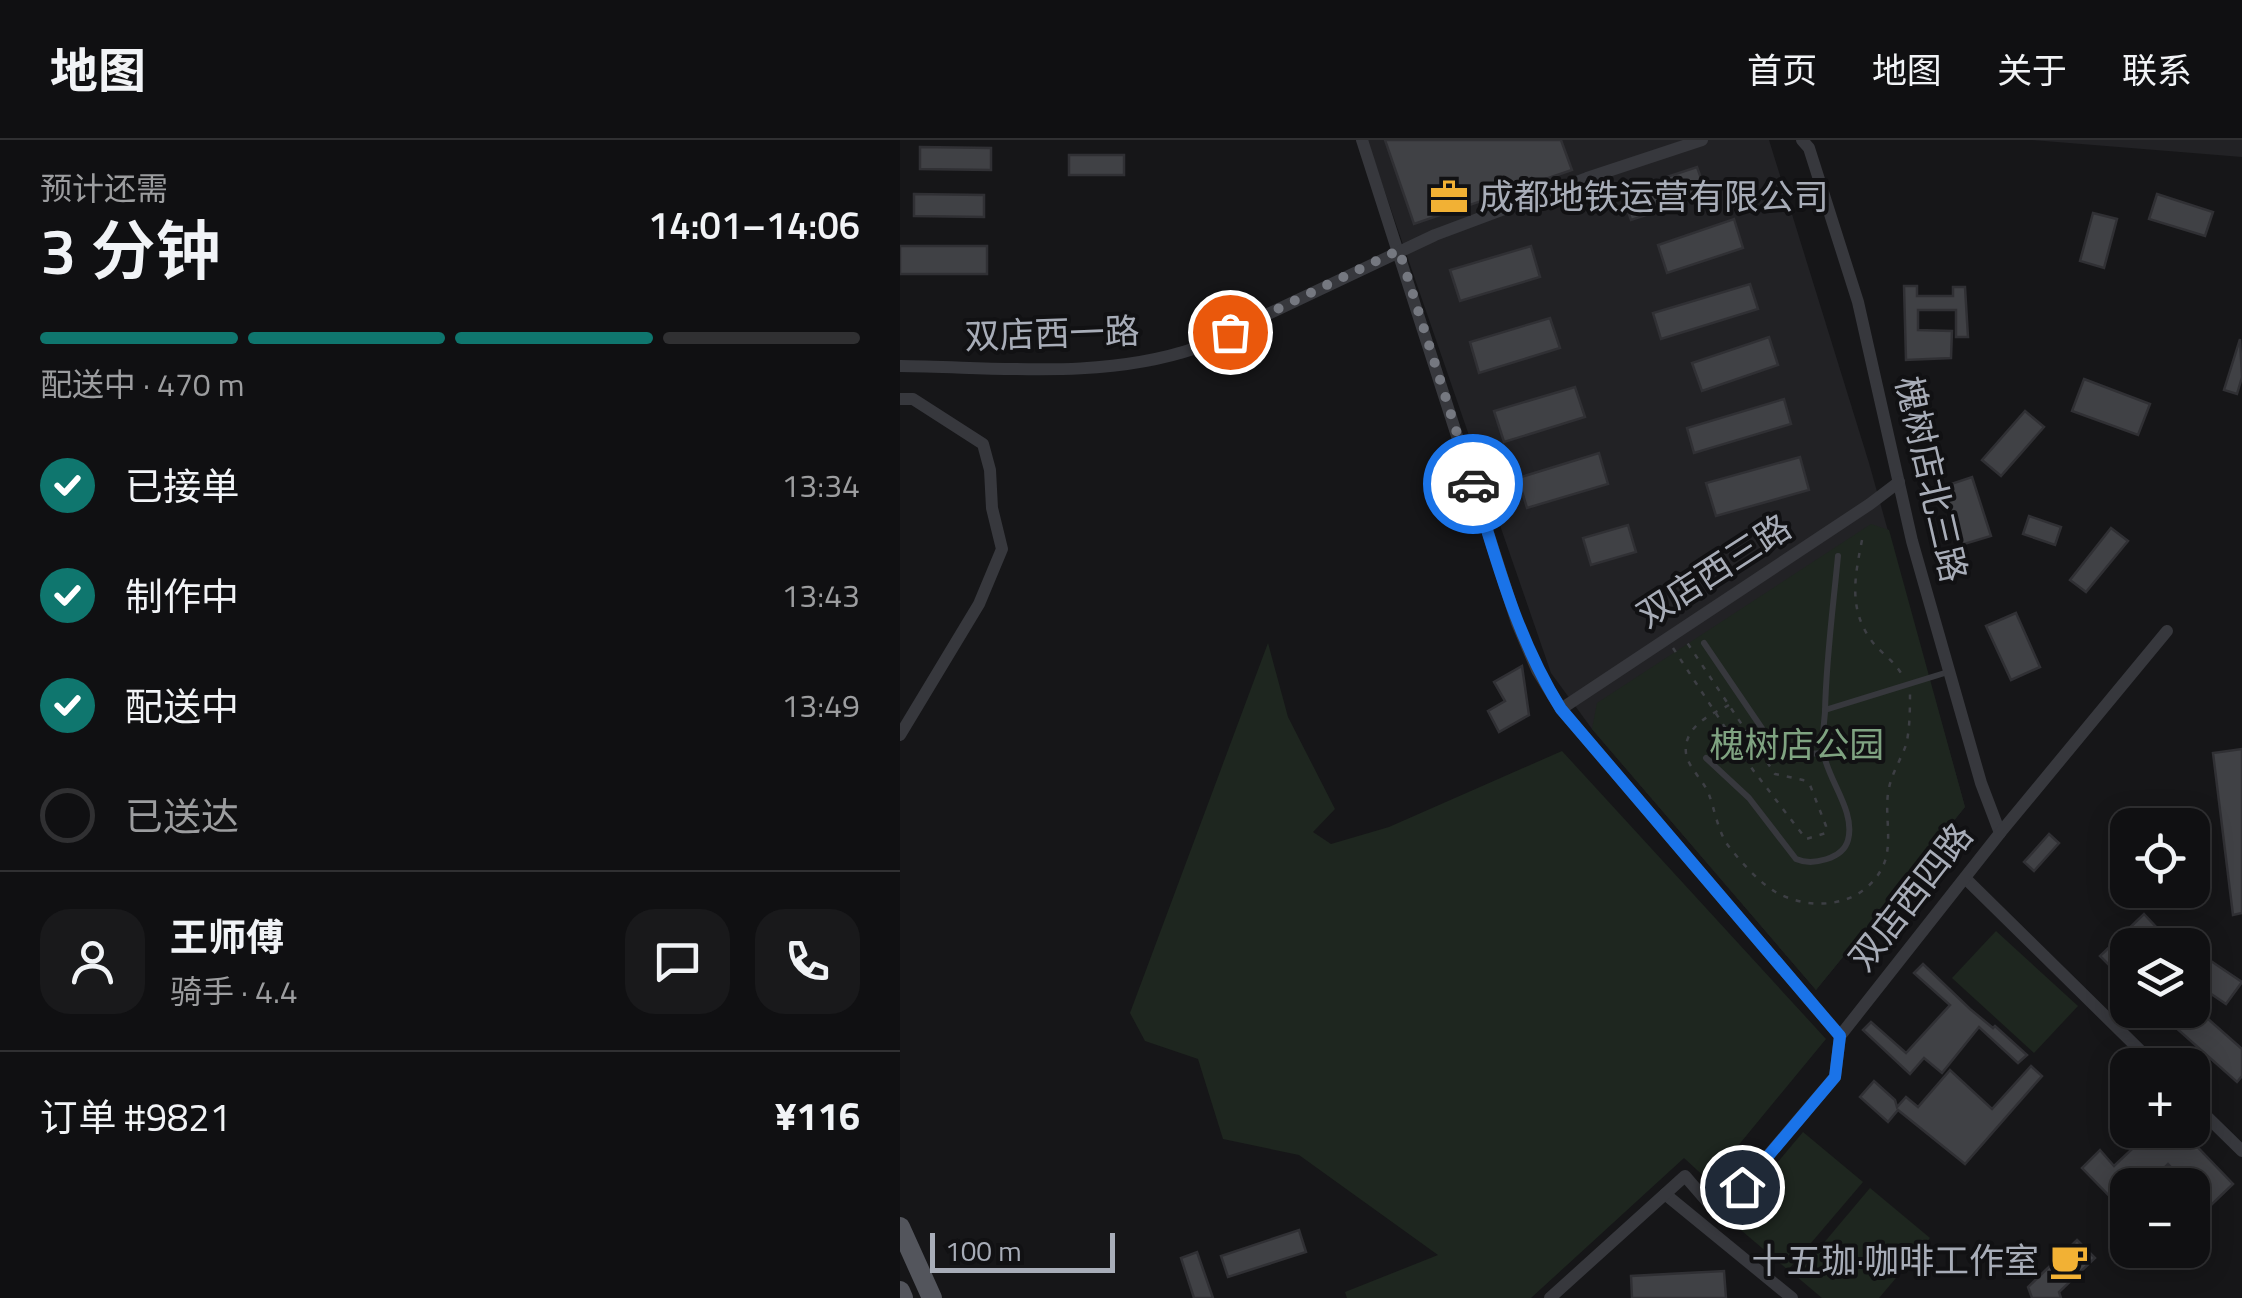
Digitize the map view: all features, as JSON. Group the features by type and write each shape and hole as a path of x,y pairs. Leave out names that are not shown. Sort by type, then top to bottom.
{"main road":[{"path":"900,1227 932,1298"}],"street":[{"path":"1362,140 1517,623 1537,670 1561,709 1840,1036"},
{"name":"双店西一路","path":"900,366 1119,368 1158,361 1196,348 1399,250 1587,178 1702,140"},
{"name":"槐树店北三路","path":"1802,140 1809,148 1858,302 1912,541 1981,783 2000,833"},
{"path":"900,399 912,400 983,444 1002,550 979,604 900,735"},
{"name":"双店西三路","path":"1561,709 1898,482"},
{"name":"双店西四路","path":"1665,1194 1686,1176 1718,1214 1835,1077 1840,1036 2000,833 2167,632"},
{"path":"1965,878 2138,1048"},
{"path":"2210,1120 2242,1151"},
{"path":"1550,1298 1665,1194 1792,1298"}],"lane":[{"path":"1706,758 1750,798 1790,853 1805,864 1842,851 1848,844 1847,818 1823,753 1838,556"},
{"path":"1704,643 1778,752 1792,756 1823,753"},
{"path":"1825,710 1949,672"}],"path":[{"path":"1666,639 1753,770 1806,839 1822,836 1826,826 1810,785 1775,774 1679,630"}],"shaded area":[{"path":"1367,140 1769,140 1869,463 1965,807 1816,990 1592,729 1551,673"},
{"path":"2032,140 2242,140 2242,157"}],"green space":[{"name":"槐树店公园","path":"1871,524 1889,530 1965,807 1816,990 1592,729 1597,703"},
{"path":"1268,643 1288,717 1335,809 1313,832 1331,844 1389,827 1562,751 1826,1039 1709,1181 1684,1158 1531,1298 1347,1298 1345,1292 1438,1255 1299,1155 1223,1139 1198,1059 1145,1041 1130,1013"},
{"path":"1996,931 2078,1006 2034,1053 1952,978"},
{"path":"1803,1132 1863,1182 1788,1270 1729,1220"},
{"path":"1870,1188 1930,1238 1879,1298 1822,1298 1796,1276"}],"building":[{"name":"成都地铁运营有限公司","path":"1385,140 1561,140 1572,170 1414,224"},
{"path":"920,147 991,148 991,170 920,169"},
{"path":"1069,155 1124,155 1124,175 1069,175"},
{"path":"1697,167 1707,195 1631,220 1621,192"},
{"path":"914,194 984,195 984,217 914,216"},
{"path":"2157,194 2213,212 2205,236 2149,219"},
{"path":"2093,213 2117,219 2104,268 2080,261"},
{"path":"1734,219 1743,248 1667,273 1658,245"},
{"path":"900,246 987,246 987,274 900,274"},
{"path":"1531,246 1540,277 1460,301 1450,270"},
{"path":"1750,284 1758,309 1661,339 1653,313"},
{"path":"1904,286 1917,286 1917,296 1953,296 1953,287 1965,287 1968,337 1956,337 1956,310 1918,310 1918,330 1952,331 1951,358 1906,360"},
{"path":"1550,318 1560,348 1479,373 1470,342"},
{"path":"1769,337 1778,365 1702,391 1692,363"},
{"path":"2240,339 2242,377 2237,394 2224,390"},
{"path":"2084,379 2150,404 2138,435 2072,411"},
{"path":"1575,387 1585,417 1504,442 1494,411"},
{"path":"1784,399 1791,424 1694,453 1687,428"},
{"path":"2025,411 2044,427 2001,476 1982,460"},
{"path":"1599,453 1608,484 1527,508 1518,478"},
{"path":"1800,457 1809,490 1716,516 1706,483"},
{"path":"1972,477 1991,536 1961,545 1942,487"},
{"path":"2029,516 2061,527 2055,545 2023,534"},
{"path":"1628,525 1636,552 1591,565 1583,538"},
{"path":"2111,528 2128,541 2086,592 2070,580"},
{"path":"2016,613 2040,667 2011,680 1986,626"},
{"path":"1522,666 1529,715 1499,732 1488,711 1505,701 1494,682"},
{"path":"2242,749 2242,913 2233,915 2213,753"},
{"path":"2049,834 2059,843 2034,871 2024,862"},
{"path":"2144,914 2157,928 2129,928"},
{"path":"2110,946 2110,966 2100,956"},
{"path":"2210,960 2242,982 2226,1004 2210,993"},
{"path":"1923,964 2027,1055 2018,1063 1979,1027 1942,1073 1924,1058 1910,1074 1863,1030 1871,1022 1906,1053 1950,1005 1914,973"},
{"path":"2210,1021 2242,1049 2242,1076 2237,1082 2210,1058 2210,1048 2199,1048 2176,1028 2210,1028"},
{"path":"2031,1066 2042,1076 1965,1164 1898,1110 1888,1122 1860,1097 1874,1081 1895,1100 1897,1107 1906,1097 1918,1107 1950,1070 1992,1109"},
{"path":"2133,1148 2198,1148 2233,1184 2210,1206 2210,1168 2172,1168 2168,1164 2164,1168 2110,1168 2110,1197 2082,1168 2100,1150 2114,1166"},
{"path":"1299,1230 1306,1252 1228,1277 1221,1256"},
{"path":"2077,1240 2095,1258 2059,1292 2061,1298 2032,1298 2028,1287"},
{"path":"1197,1252 1213,1298 1194,1298 1181,1258"},
{"path":"1724,1271 1726,1298 1632,1298 1631,1276"}],"way so far":[{"path":"1230,332 1399,250 1473,484"}],"place":[{"name":"成都地铁运营有限公司","path":"1449,197"},
{"name":"十五珈·咖啡工作室","path":"2069,1261"}],"route":[{"path":"1473,484 1517,623 1537,670 1561,709 1840,1036 1835,1077 1742,1187"}]}
